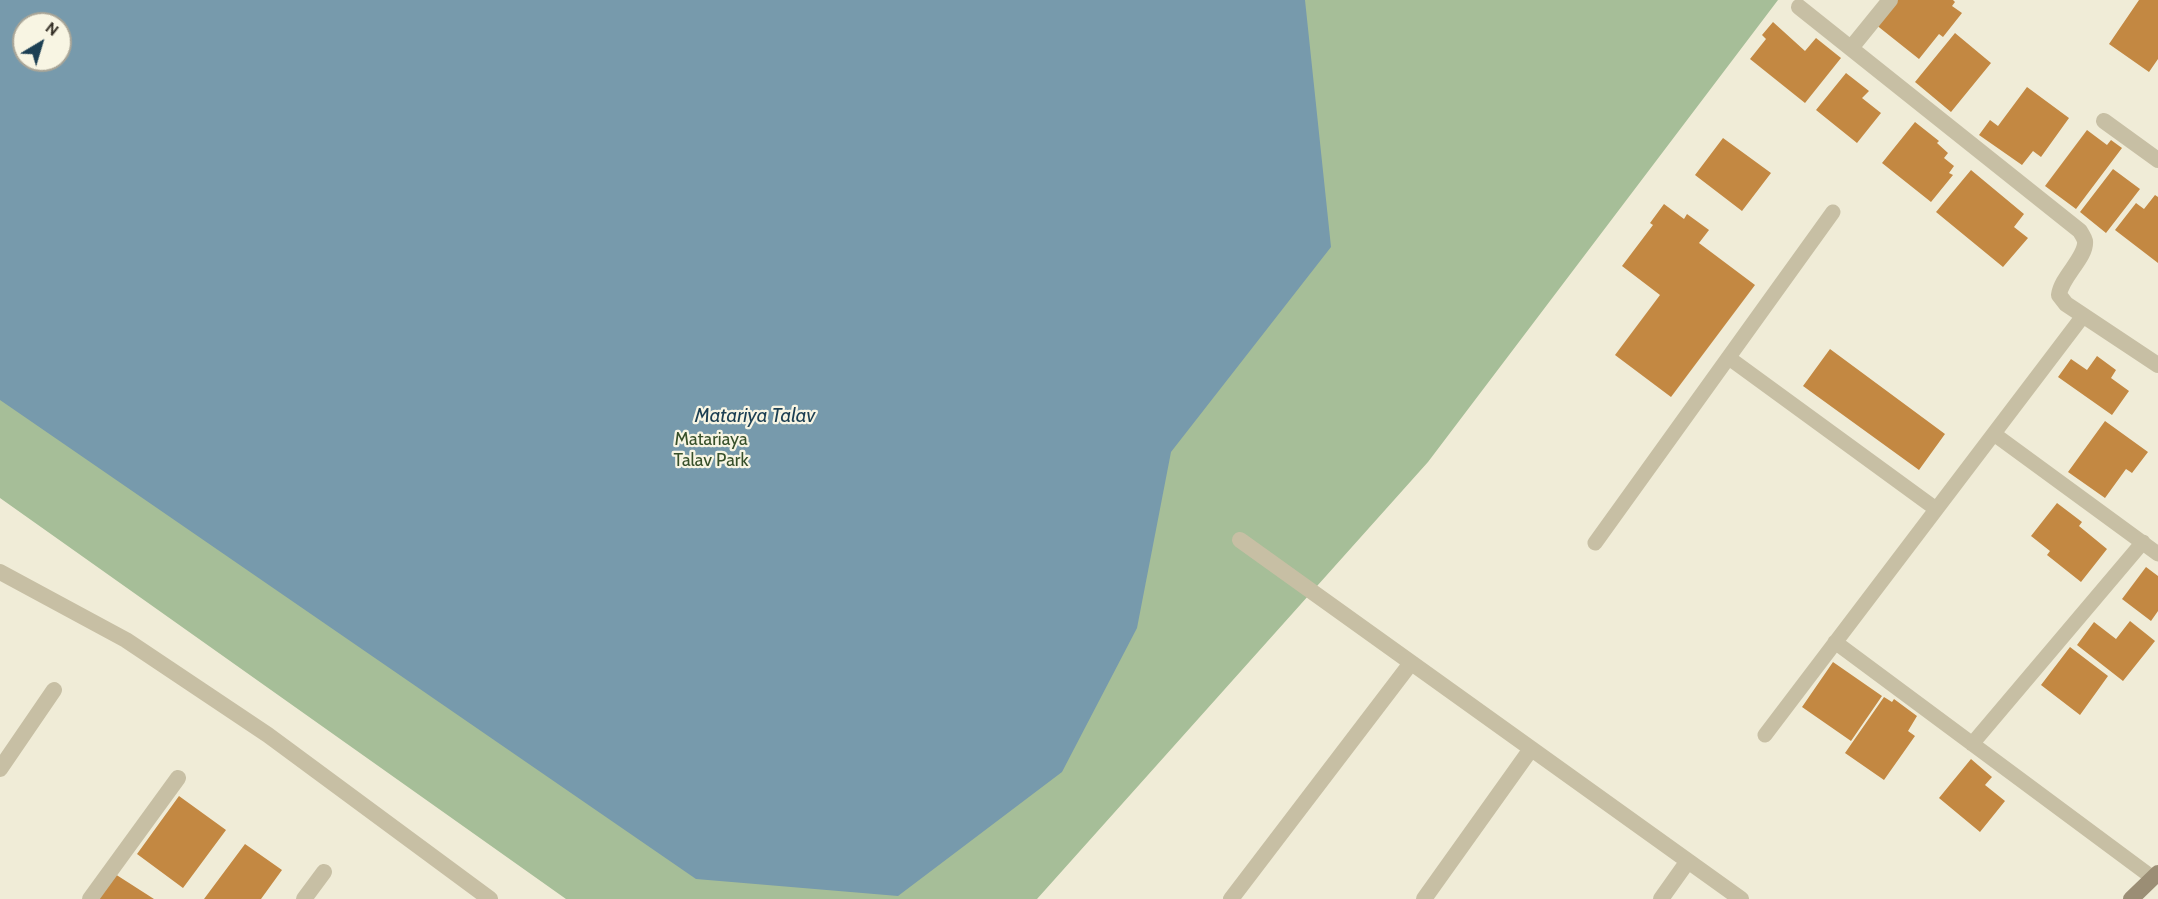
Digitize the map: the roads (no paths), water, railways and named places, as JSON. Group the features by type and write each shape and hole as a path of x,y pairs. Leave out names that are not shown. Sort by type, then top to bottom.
{"main road":[{"path":"2131,899 2155,875"}],"street":[{"path":"1851,48 1890,0"},
{"path":"1799,7 2080,231 2085,241 2083,250 2060,286 2059,295 2066,304 2158,365"},
{"path":"2104,122 2158,160"},
{"path":"1240,540 1741,899"},
{"path":"0,572 126,640 268,735 490,899"},
{"path":"1231,899 1411,663"},
{"path":"0,769 54,690"},
{"path":"1424,899 1531,749"},
{"path":"90,899 178,778"},
{"path":"1661,899 1688,861"},
{"path":"304,899 324,872"}],"lane":[{"path":"1595,543 1833,212"},
{"path":"1765,735 2083,316"},
{"path":"1729,358 1936,509"},
{"path":"1994,434 2158,554"},
{"path":"1972,744 2142,542"},
{"path":"1835,642 1972,744 2155,875"}],"water":[{"name":"Matariya Talav","path":"0,0 1305,0 1331,247 1171,452 1137,628 1062,772 898,896 696,879 0,400"}],"park label":[{"name":"Matariaya Talav Park","path":"711,450"}]}
